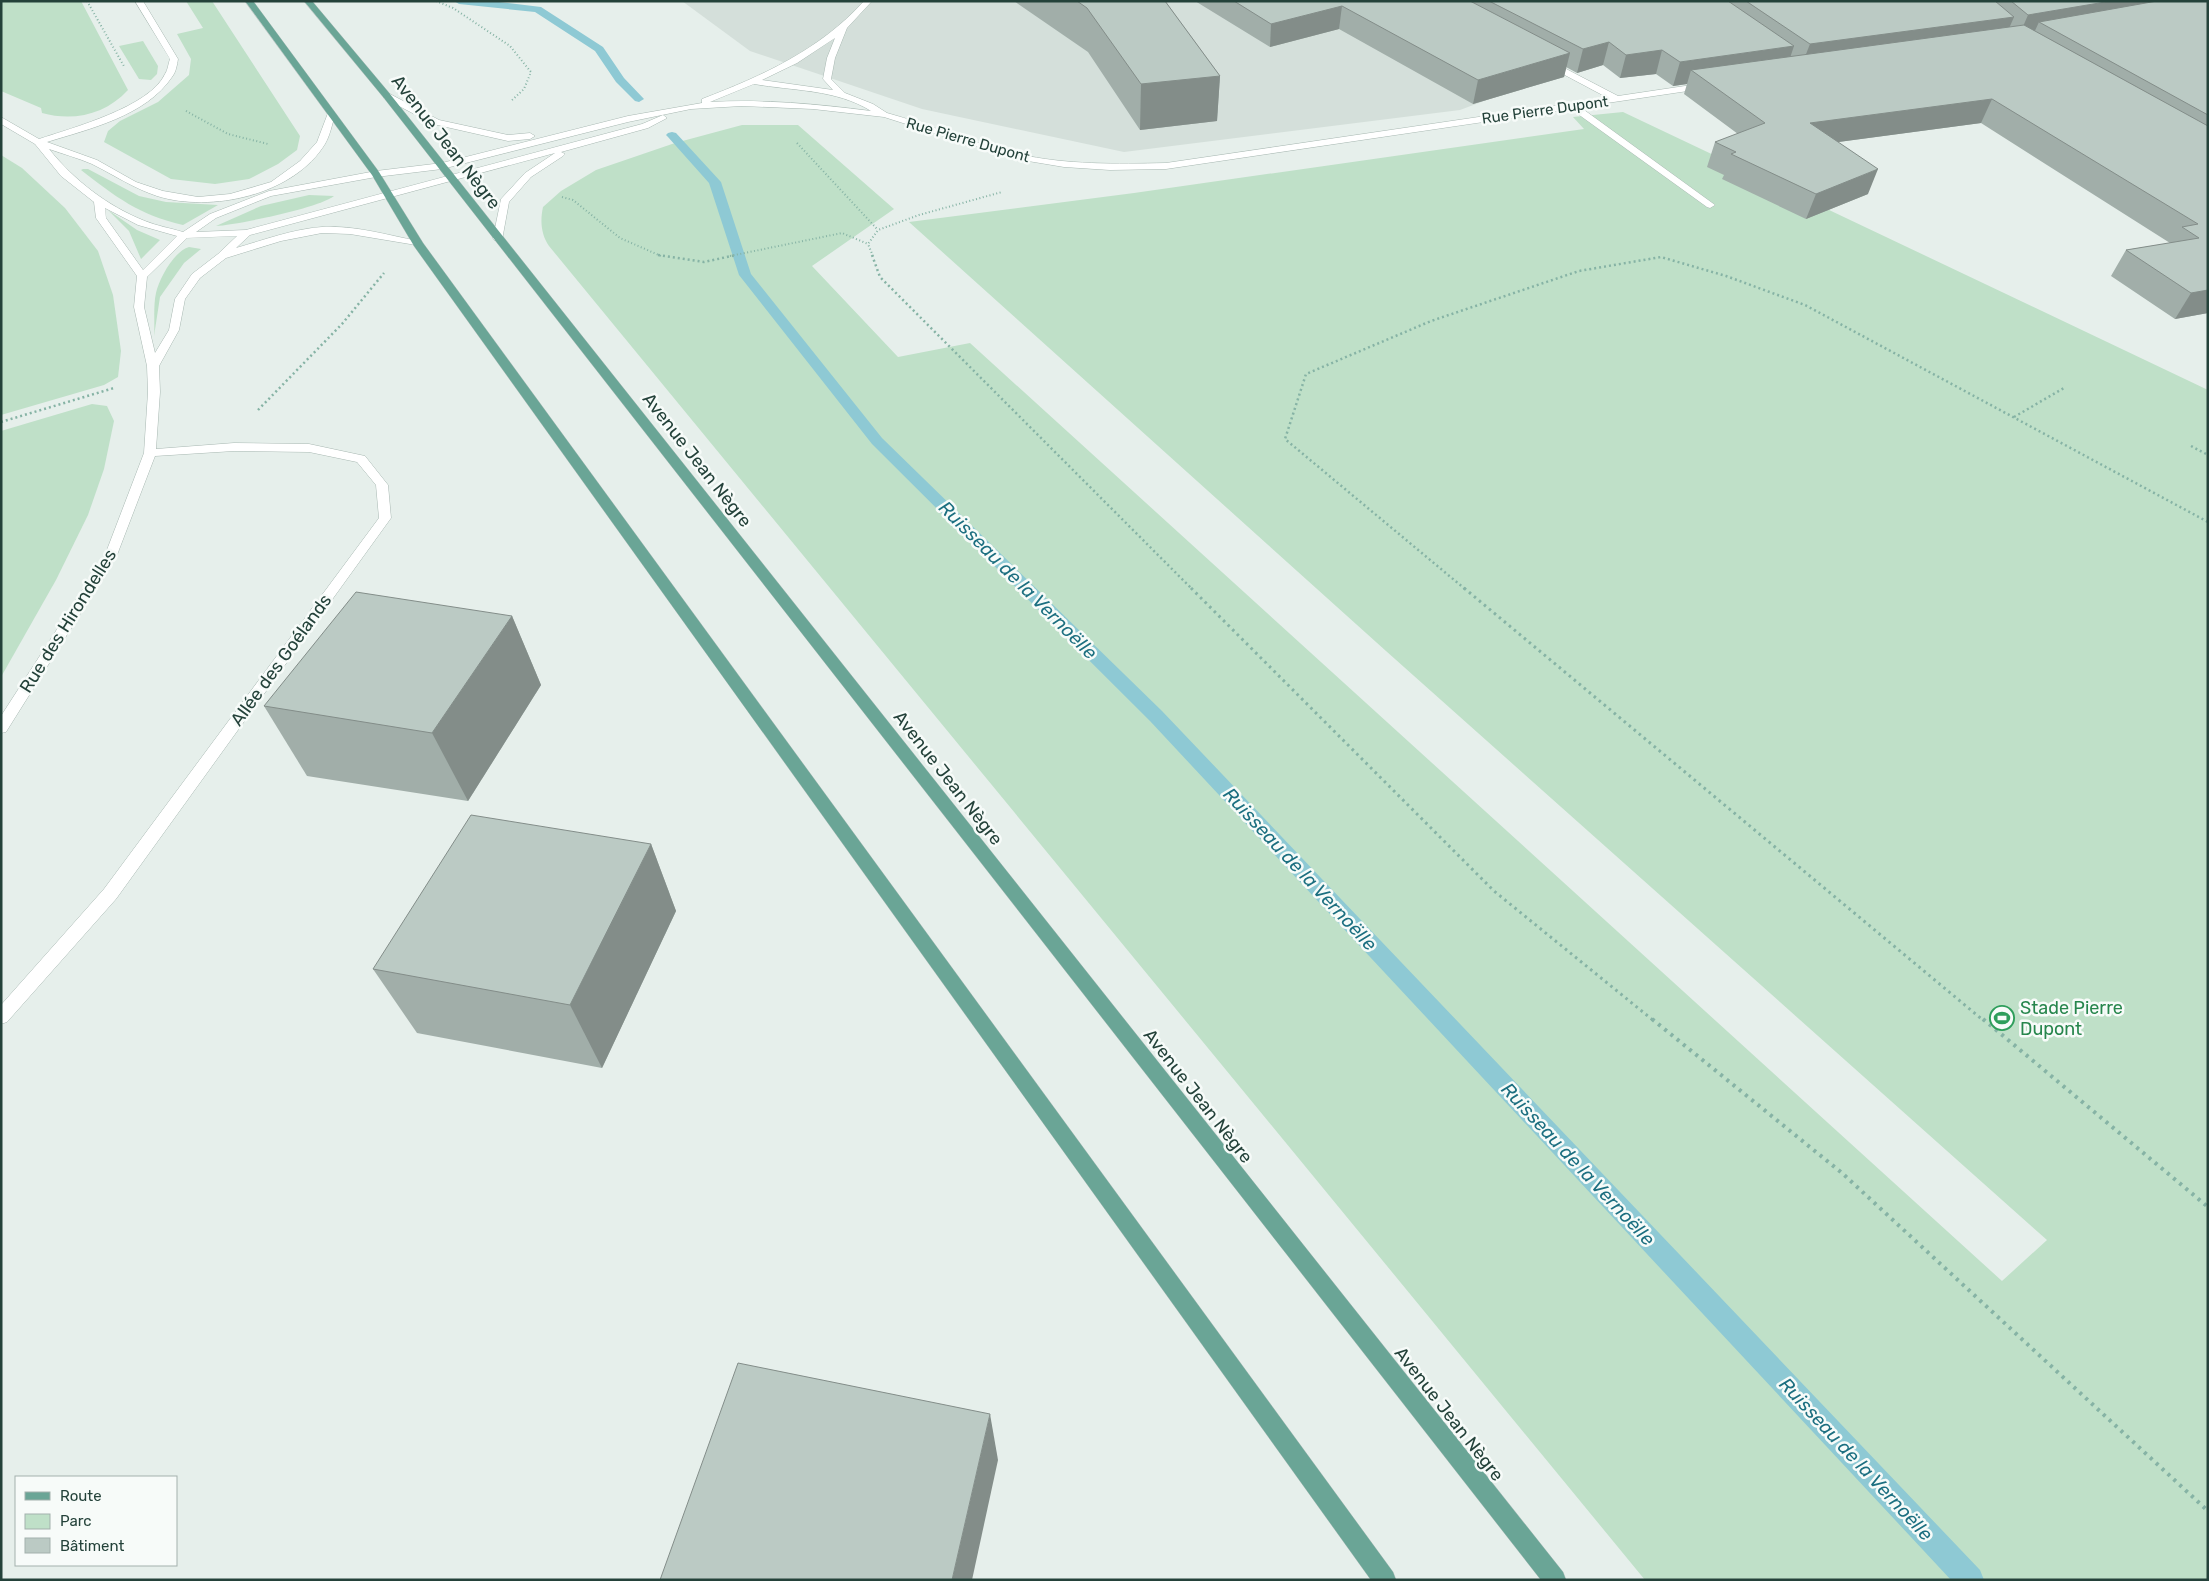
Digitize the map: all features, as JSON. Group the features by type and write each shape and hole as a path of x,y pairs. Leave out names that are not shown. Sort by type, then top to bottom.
{"main road":[{"path":"249,1 376,174 418,244 1386,1580"},
{"name":"Avenue Jean Nègre","path":"308,1 387,96 1555,1580"}],"street":[{"path":"38,142 104,120 129,108 149,96 168,78 174,67 174,59 139,1"},
{"path":"38,142 64,174 99,201 141,224 184,235 246,233 646,126 691,106 755,82 805,55 843,27 868,1"},
{"path":"841,94 827,79 831,58 843,27"},
{"path":"1541,59 1617,99"},
{"path":"755,82 841,94 867,103 886,115"},
{"name":"Rue Pierre Dupont","path":"886,115 1016,156 1064,164 1110,167 1166,166 1713,85"},
{"path":"387,96 436,122 508,138 572,133"},
{"path":"99,201 101,218 142,276 184,235 213,216 269,194 376,174 442,166 572,133 691,106 742,103 804,106 886,115"},
{"path":"1572,106 1710,205"},
{"path":"1,120 38,142 94,162 133,184 161,194 198,200 231,197 274,184 303,163 321,143 331,115"},
{"path":"498,238 504,201 528,175 572,146"},
{"path":"269,194 274,184"},
{"path":"222,256 279,238 322,230 350,231 418,244"},
{"path":"153,366 174,330 180,299 196,276 222,256 246,233"},
{"name":"Rue des Hirondelles","path":"1,728 111,555 150,454 154,392 153,366 139,307 142,276"},
{"name":"Allée des Goélands","path":"1,1017 115,888 385,518 382,486 361,459 309,448 234,447 150,454"}],"path":[{"path":"436,1 453,8 510,46 531,72 524,89 510,102"},
{"path":"184,110 228,134 270,145"},
{"path":"795,141 878,230"},
{"path":"868,244 878,230 919,215 1039,181 1064,164"},
{"path":"557,196 573,200 620,238 662,257 704,262 842,233 868,244 880,277 1494,891 1842,1173 2208,1511"},
{"path":"2208,522 1805,305 1726,276 1660,257 1578,271 1431,321 1306,374 1285,439 2208,1206"},
{"path":"257,411 342,324 385,272"},
{"path":"1,422 117,387"},
{"path":"2014,418 2064,388"},
{"path":"2191,446 2208,455"}],"shaded area":[{"path":"682,1 1388,1 1537,81 1460,110 1124,152 922,109 750,51"}],"green space":[{"path":"81,1 128,90 110,105 100,110 89,114 66,117 42,113 41,108 1,91 1,2"},
{"path":"186,1 212,1 300,136 297,150 278,164 249,179 215,184 171,179 104,142 108,131 120,121 158,102 189,75 191,59 177,34 203,28"},
{"path":"143,41 158,66 157,74 151,80 139,79 119,46"},
{"path":"1623,112 2208,390 2208,1580 1645,1580 549,246 544,237 542,227 543,207 561,191 596,170 675,143 742,125 798,125 894,209 812,266 898,357 970,343 2002,1281 2047,1240 1386,651 909,222 1134,193 1584,129 1573,117"},
{"path":"1,155 22,168 65,208 98,251 113,295 121,351 118,377 104,385 1,415"},
{"path":"88,169 139,196 166,202 218,205 183,225 167,221 129,204 81,170"},
{"path":"309,195 334,196 295,211 241,223 216,226 261,206"},
{"path":"108,210 137,230 160,240 141,259 129,231"},
{"path":"189,247 201,249 184,263 160,297 154,336 155,303 158,287 164,273 173,260 178,254"},
{"path":"92,404 107,406 114,421 104,469 88,515 56,580 1,677 1,431"}],"building":[{"path":"1077,1 1165,1 1220,76 1141,84 1087,8"},
{"path":"1234,1 1470,1 1570,53 1478,80 1342,6 1271,24"},
{"path":"1489,1 1728,1 1794,46 1680,62 1662,50 1626,55 1609,42 1583,49"},
{"path":"1746,1 1995,1 2014,17 1810,44"},
{"path":"2011,1 2111,1 2028,15"},
{"path":"2157,1 2208,1 2208,115 2039,22"},
{"path":"2024,25 2208,126 2208,290 2191,293 2126,250 2199,238 2182,227 2198,224 1992,99 1810,123 1878,169 1816,194 1731,154 1736,152 1715,142 1765,123 1691,70"},
{"path":"356,592 512,616 432,733 264,706"},
{"path":"471,815 651,844 570,1005 373,969"},
{"path":"738,1363 990,1414 952,1580 660,1580"}],"waterway":[{"name":"Ruisseau de la Vernoëlle","path":"459,1 538,9 599,49 620,80 639,99"},
{"name":"Ruisseau de la Vernoëlle","path":"672,135 715,182 745,275 877,441 1156,716 1970,1580"}],"place":[{"name":"Stade Pierre Dupont","path":"2002,1018"}]}
